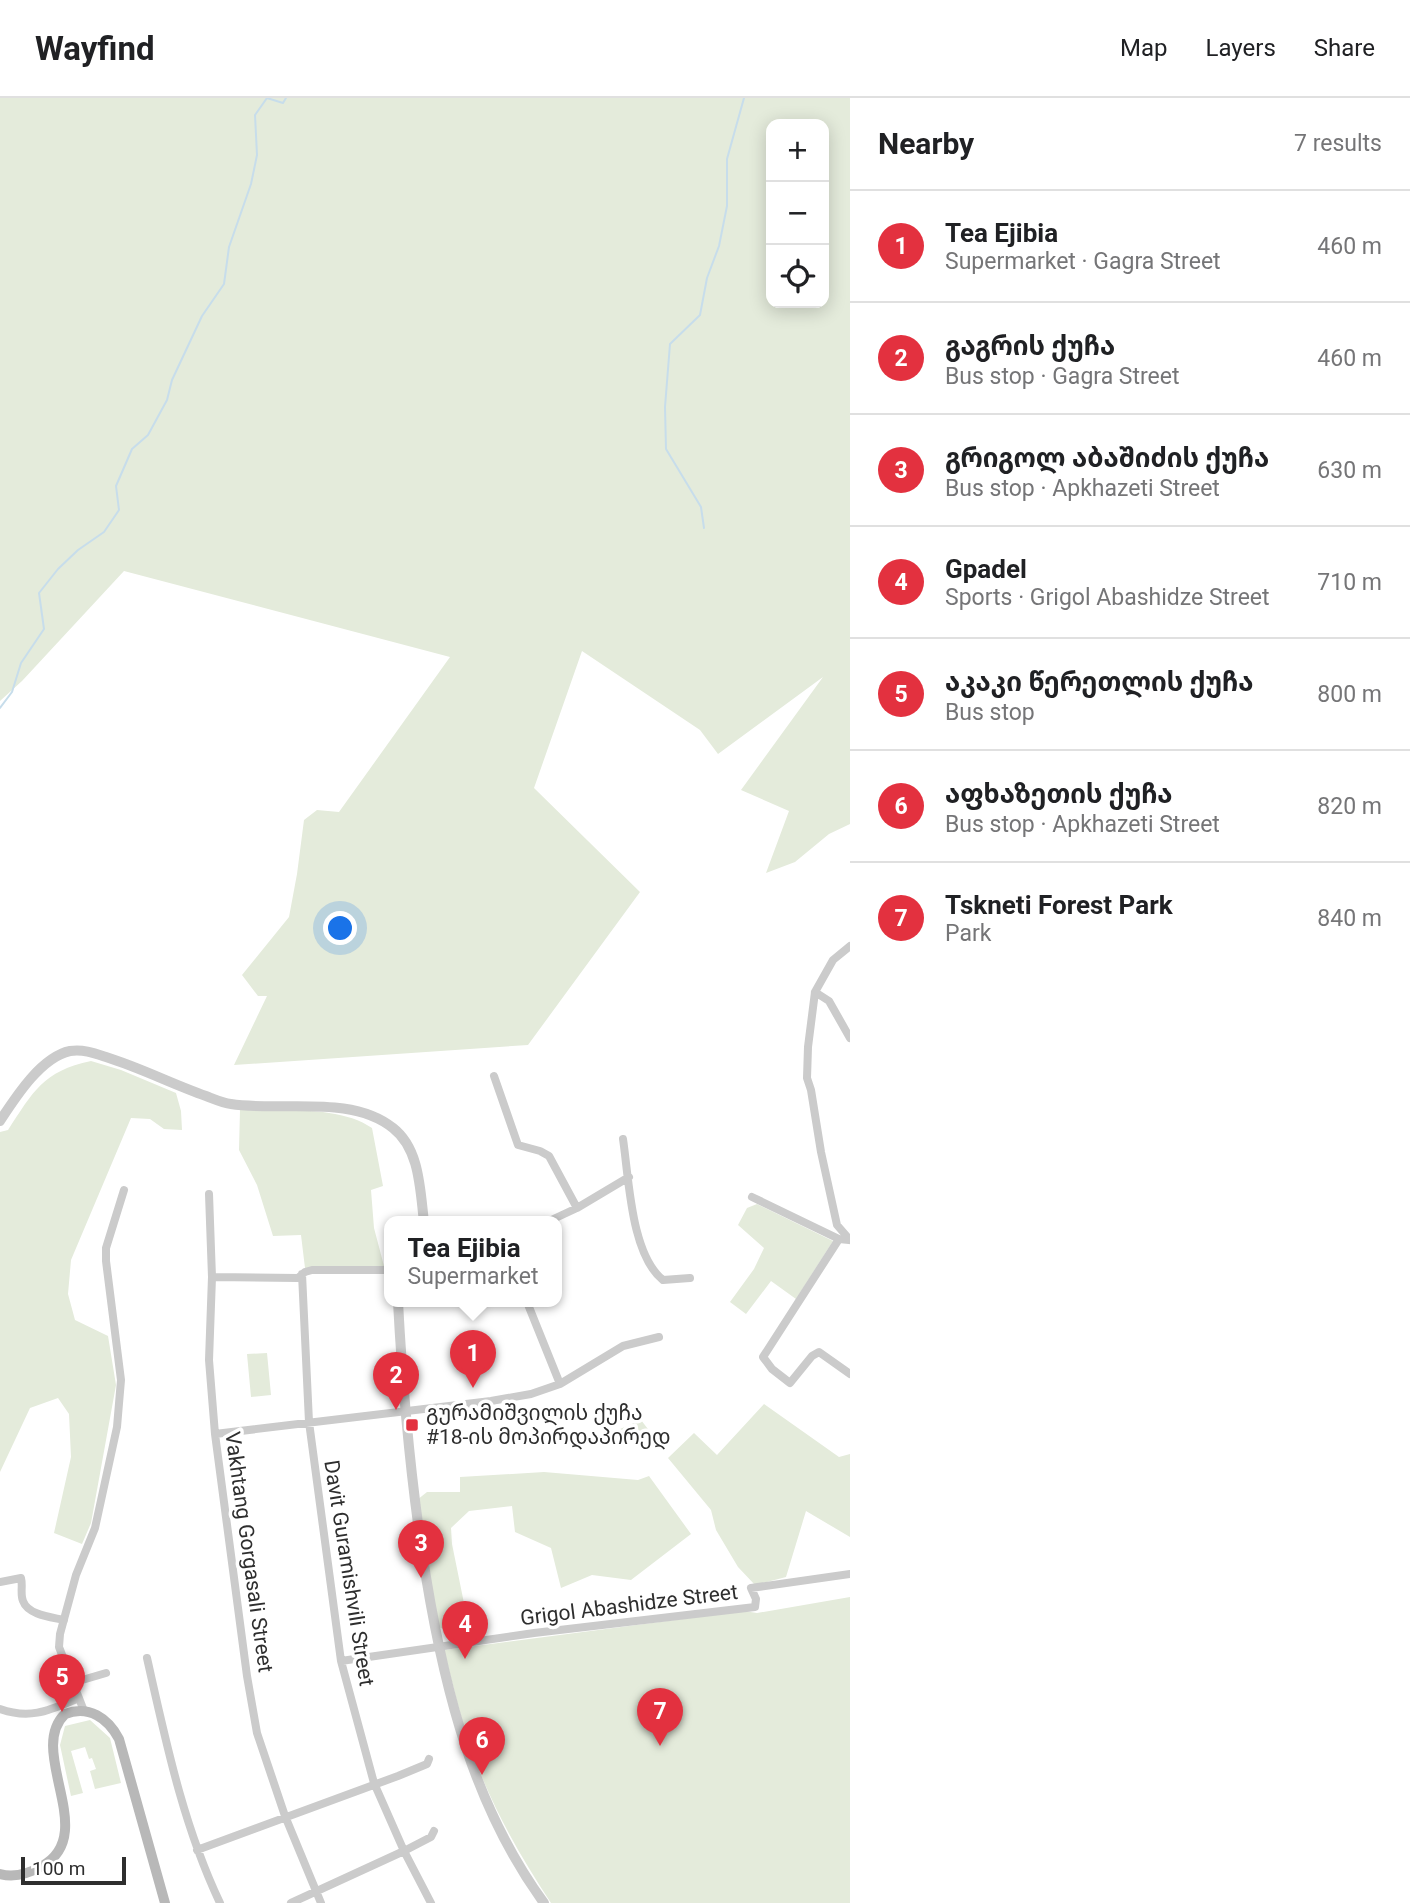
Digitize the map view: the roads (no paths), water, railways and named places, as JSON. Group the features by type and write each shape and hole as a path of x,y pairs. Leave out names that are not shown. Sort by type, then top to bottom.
{"main road":[{"path":"0,1874 21,1875 34,1871 47,1863 60,1848 65,1819 54,1755 54,1729 65,1714 85,1711 105,1720 114,1729 119,1740 165,1903"}],"street":[{"path":"850,946 833,960 815,992 807,1078 837,1225 850,1240"},
{"path":"815,992 829,1001 850,1038"},
{"path":"0,1121 42,1067 53,1058 73,1050 86,1050 128,1063 230,1104 348,1110 384,1121 400,1134 414,1160 419,1177 423,1216"},
{"path":"494,1076 518,1145 548,1156 577,1208"},
{"path":"623,1139 637,1229 650,1268 663,1280 690,1278"},
{"path":"560,1216 629,1177"},
{"path":"85,1711 59,1647 76,1575 95,1528 117,1427 121,1380 106,1248 124,1190"},
{"name":"Vakhtang Gorgasali Street","path":"209,1194 212,1276 209,1360 215,1434 255,1722 285,1816 321,1903"},
{"path":"752,1197 839,1239 850,1240"},
{"path":"839,1239 763,1357 772,1369 790,1383 812,1356 819,1352 850,1374"},
{"path":"212,1276 298,1278 312,1270 384,1270"},
{"name":"Davit Guramishvili Street","path":"302,1274 309,1422 341,1661 374,1783 431,1903"},
{"path":"398,1307 404,1413 416,1520 437,1646 460,1735 480,1787 493,1816 544,1903"},
{"path":"529,1307 560,1384"},
{"path":"215,1434 404,1413 531,1394 560,1384 624,1346 659,1337"},
{"name":"Grigol Abashidze Street","path":"341,1661 437,1646 755,1607 756,1599 751,1588 850,1574"},
{"path":"0,1582 21,1578 23,1601 27,1607 38,1614 64,1620"},
{"path":"147,1658 179,1794 197,1850 220,1903"},
{"path":"72,1683 106,1673"},
{"path":"0,1709 25,1716 44,1712 79,1698"},
{"path":"197,1850 427,1764 429,1759"},
{"path":"292,1903 404,1851 431,1837 434,1830"}],"waterway":[{"path":"0,708 12,692 21,663 44,629 39,593 78,550 104,532 119,510 116,486 132,449 148,435 167,400 172,380 202,316 224,284 229,247 251,184 257,155 255,115 267,98 283,103 286,98"},
{"path":"704,528 701,507 666,449 665,407 670,344 700,315 707,278 719,246 727,206 727,159 744,98"}],"place":[{"name":"Tea Ejibia","path":"473,1388"},
{"name":"გაგრის ქუჩა","path":"396,1410"},
{"name":"გურამიშვილის ქუჩა #18-ის მოპირდაპირედ","path":"412,1425"},
{"name":"გრიგოლ აბაშიძის ქუჩა","path":"421,1578"},
{"name":"Gpadel","path":"465,1659"},
{"name":"აკაკი წერეთლის ქუჩა","path":"62,1712"},
{"name":"Tskneti Forest Park","path":"660,1746"},
{"name":"აფხაზეთის ქუჩა","path":"482,1775"}]}
